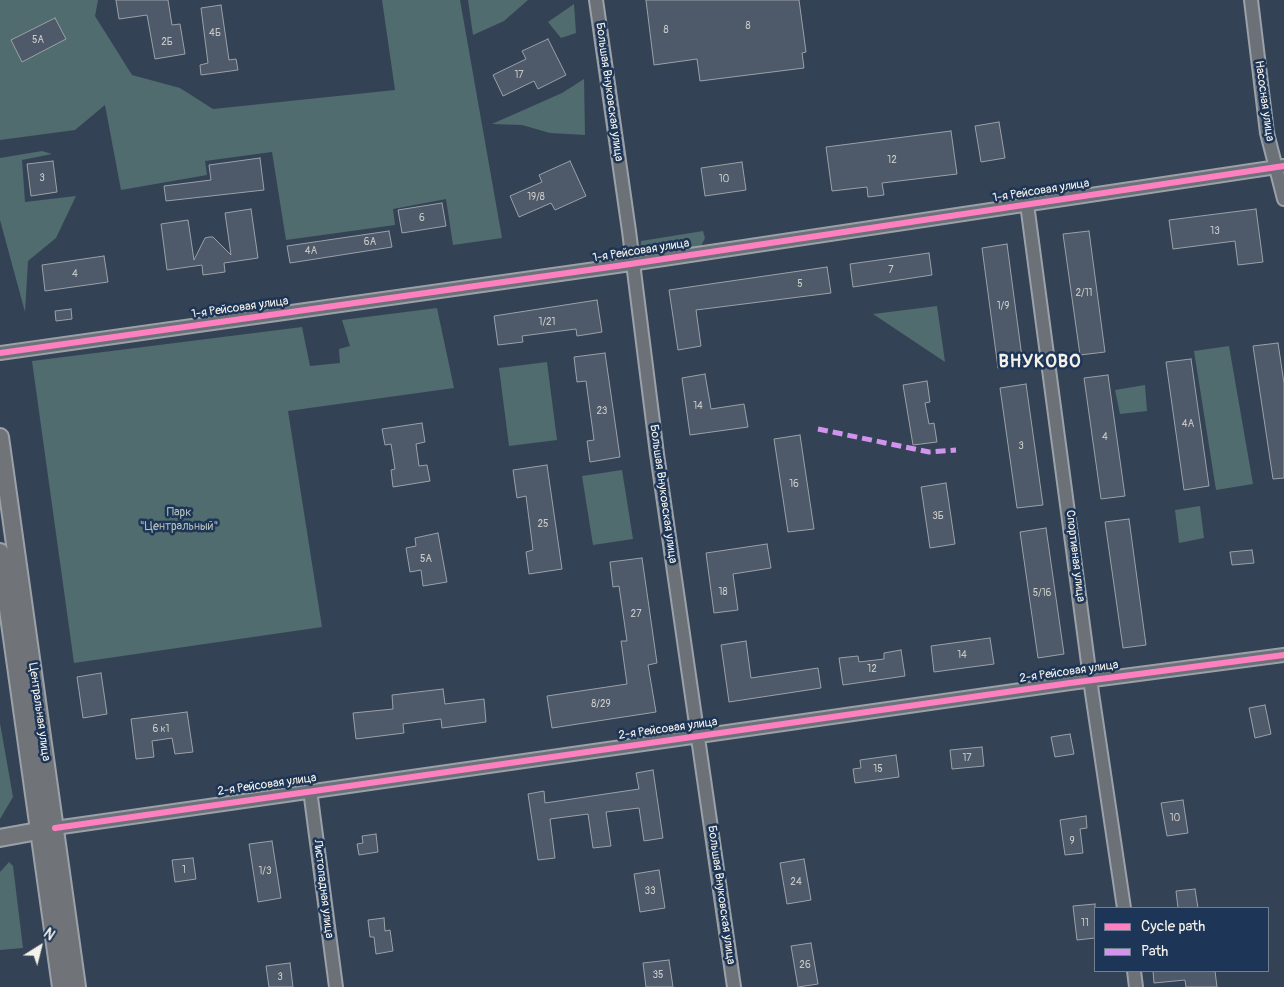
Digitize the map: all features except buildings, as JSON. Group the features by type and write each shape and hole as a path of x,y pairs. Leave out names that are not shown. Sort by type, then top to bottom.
{"main road":[{"name":"Центральная улица","path":"0,437 77,987"},
{"name":"Центральная улица","path":"0,552 61,987"},
{"name":"2-я Рейсовая улица","path":"0,838 55,828"}],"street":[{"name":"Большая Внуковская улица","path":"596,0 659,464 734,987"},
{"name":"Насосная улица","path":"1251,0 1267,134 1279,167 1284,199"},
{"name":"1-я Рейсовая улица","path":"0,353 633,264 1279,167"},
{"name":"Спортивная улица","path":"1027,204 1090,680 1124,907"},
{"name":"2-я Рейсовая улица","path":"55,828 310,790 1090,680 1284,656"},
{"name":"Листопадная улица","path":"310,790 336,987"},
{"path":"1134,972 1136,987"}],"green space":[{"path":"0,0 98,0 95,16 132,75 180,88 213,109 395,90 382,0 460,0 502,238 453,245 446,199 393,209 395,225 286,240 272,152 205,161 207,175 121,190 105,105 75,130 0,140"},
{"path":"468,0 528,0 504,21 473,35"},
{"path":"574,4 576,33 561,38 548,22"},
{"path":"584,79 585,135 550,133 522,125 492,124 562,93"},
{"path":"42,151 52,154 22,160 25,202 76,196 56,238 28,261 25,312 0,220 0,158"},
{"path":"703,231 705,238 701,246 647,255 640,251 641,241"},
{"path":"937,306 945,362 873,314"},
{"name":"Парк \"Центральный\"","path":"437,308 454,388 288,411 322,627 74,663 32,361 302,327 310,366 340,363 339,349 350,346 342,320"},
{"path":"1229,346 1253,484 1216,490 1194,351"},
{"path":"547,362 557,440 509,446 499,368"},
{"path":"1145,385 1147,411 1120,414 1115,390"},
{"path":"622,470 633,539 593,545 582,476"},
{"path":"1200,506 1204,538 1179,543 1175,510"},
{"path":"0,723 13,797 0,819"},
{"path":"9,862 13,866 23,948 0,950 0,872"}],"marked path":[{"path":"818,429 929,452 956,450"}],"cycle path":[{"path":"0,353 617,266 1284,166"},
{"path":"55,828 1070,683 1284,655"}],"district":[{"name":"ВНУКОВО","path":"1040,362"}]}
